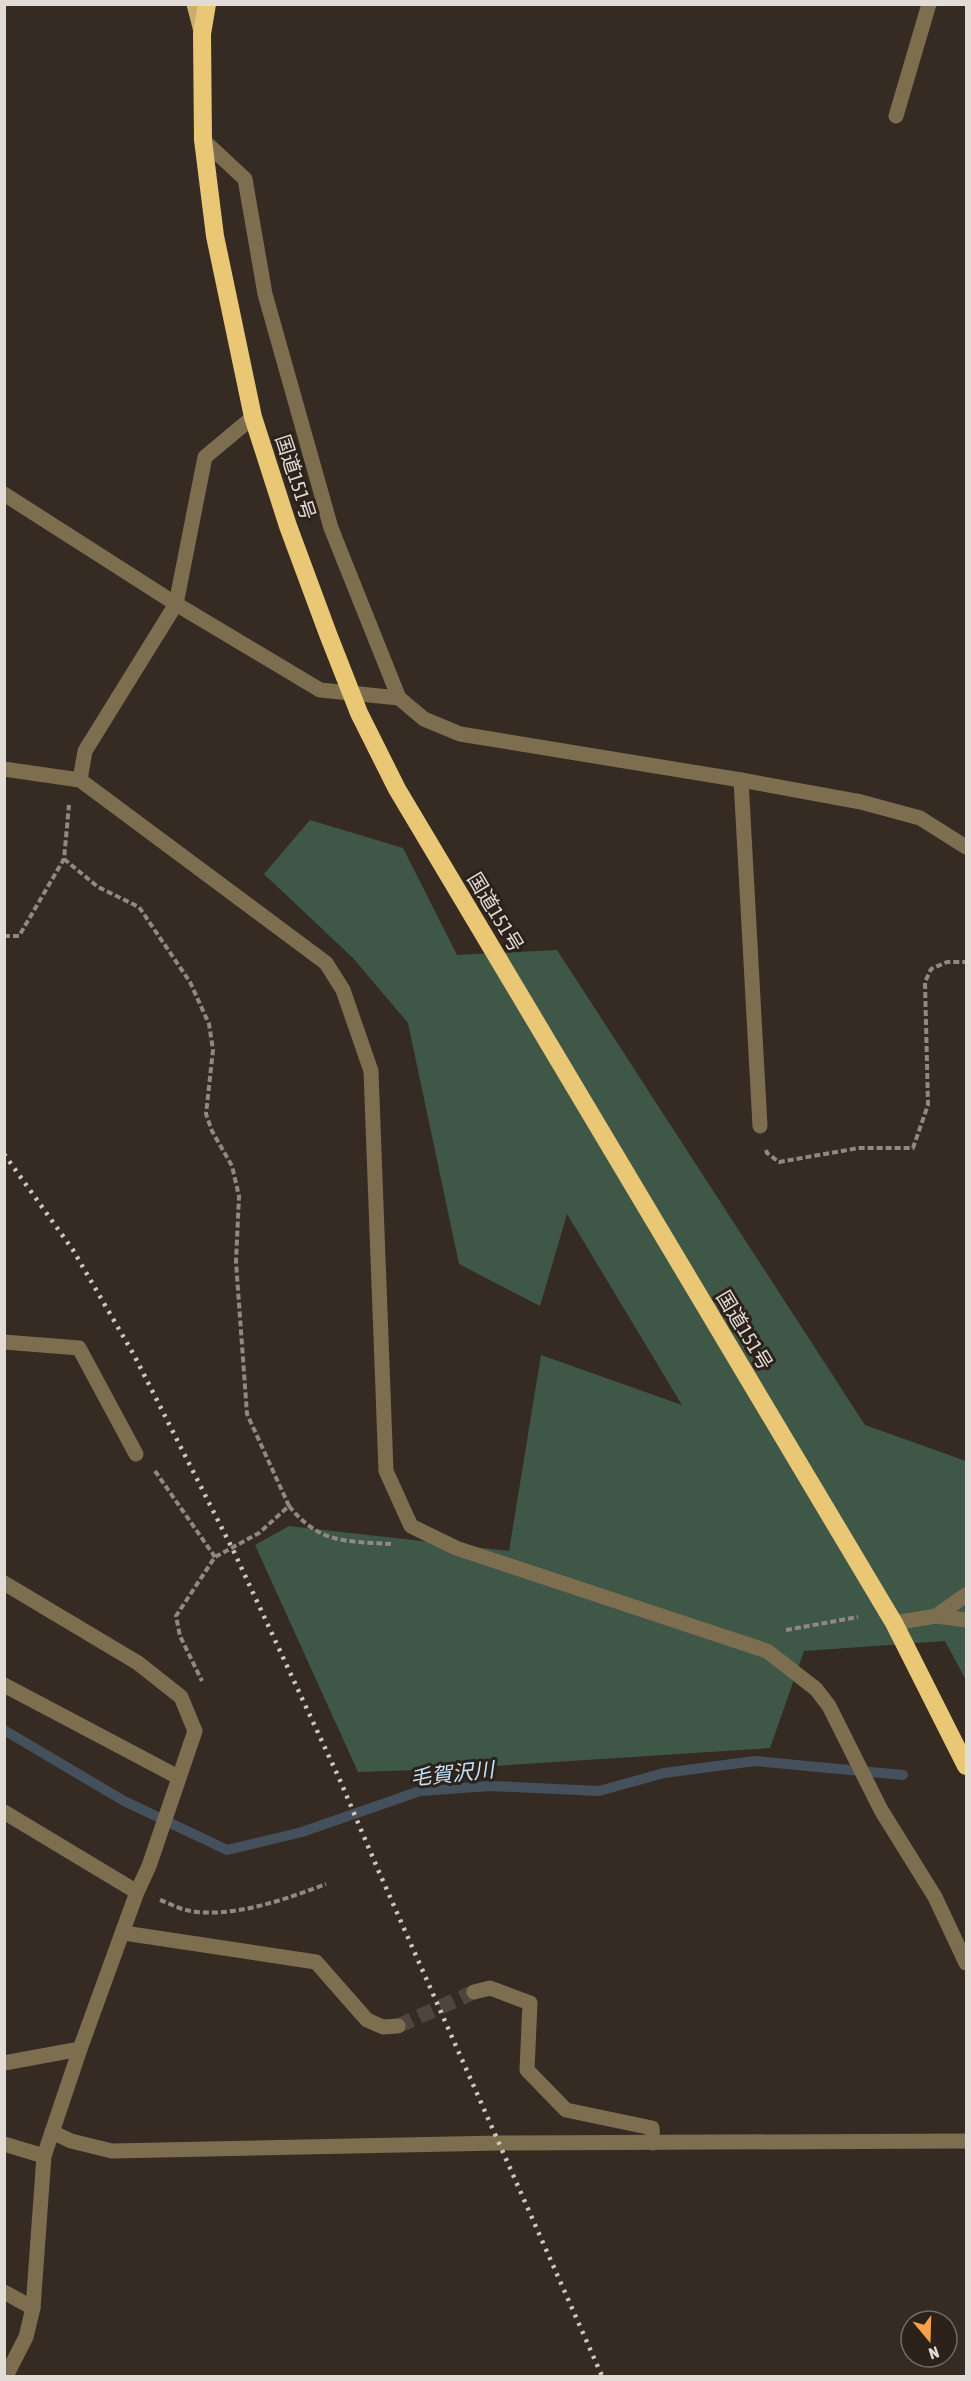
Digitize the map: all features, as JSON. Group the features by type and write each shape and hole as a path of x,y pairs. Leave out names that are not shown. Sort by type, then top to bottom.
{"highway":[{"name":"国道151号","path":"207,4 202,34 203,140 215,236 253,417 288,526 359,713 397,789 894,1623 966,1766"}],"main road":[{"path":"194,4 202,34"}],"street":[{"path":"896,116 928,4"},
{"path":"203,140 245,179 265,294 328,517 399,698 424,719 460,734 861,802 920,818 966,847"},
{"path":"80,780 85,751 176,604 205,457 253,417"},
{"path":"4,494 176,604 320,690 379,694 399,698"},
{"path":"4,769 80,780 326,963 343,990 371,1071 386,1471 411,1526 456,1548 767,1651 816,1689 832,1713 882,1810 935,1897 966,1963"},
{"path":"741,780 760,1126"},
{"path":"4,1342 79,1348 136,1454"},
{"path":"4,1583 138,1663 181,1697 195,1731 149,1866 137,1892 80,2049 44,2156 33,2308 26,2337 6,2376"},
{"path":"936,1616 966,1595"},
{"path":"894,1623 936,1616 966,1620"},
{"path":"4,1684 176,1783"},
{"path":"4,1814 23,1822 137,1892"},
{"path":"124,1933 316,1962 368,2020 383,2027 398,2026"},
{"path":"474,1992 490,1988 530,2002 527,2070 566,2110 652,2128 653,2143"},
{"path":"4,2063 80,2049"},
{"path":"52,2132 70,2141 112,2151 500,2143 966,2141"},
{"path":"4,2144 44,2156"},
{"path":"4,2292 33,2308"}],"path":[{"path":"4,936 19,936 64,859 69,804"},
{"path":"64,859 98,887 139,907 190,982 209,1024 213,1050 206,1114 212,1131 232,1166 238,1196 236,1262 247,1414 289,1506 303,1523 338,1540 397,1544"},
{"path":"760,1126 767,1153 779,1162 859,1148 913,1148 928,1105 925,982 931,969 947,962 966,962"},
{"path":"136,1454 154,1470 215,1557"},
{"path":"203,1687 201,1676 180,1636 176,1616 215,1557 259,1533 289,1506"},
{"path":"775,1631 797,1630 862,1616 894,1623"},
{"path":"137,1892 188,1910 234,1912 291,1898 326,1884"}],"green space":[{"path":"310,820 403,848 457,955 557,950 865,1425 966,1461 966,1680 945,1641 804,1651 770,1748 447,1769 358,1772 255,1545 289,1526 509,1551 541,1355 682,1405 567,1214 540,1306 459,1264 408,1023 353,958 264,874"}],"waterway":[{"name":"毛賀沢川","path":"4,1730 124,1801 227,1850 302,1832 420,1791 491,1786 599,1791 664,1773 755,1761 903,1775"}],"tunnel":[{"path":"398,2026 474,1992"}],"railway":[{"path":"4,1154 73,1250 134,1355 235,1554 339,1778 602,2376"}]}
